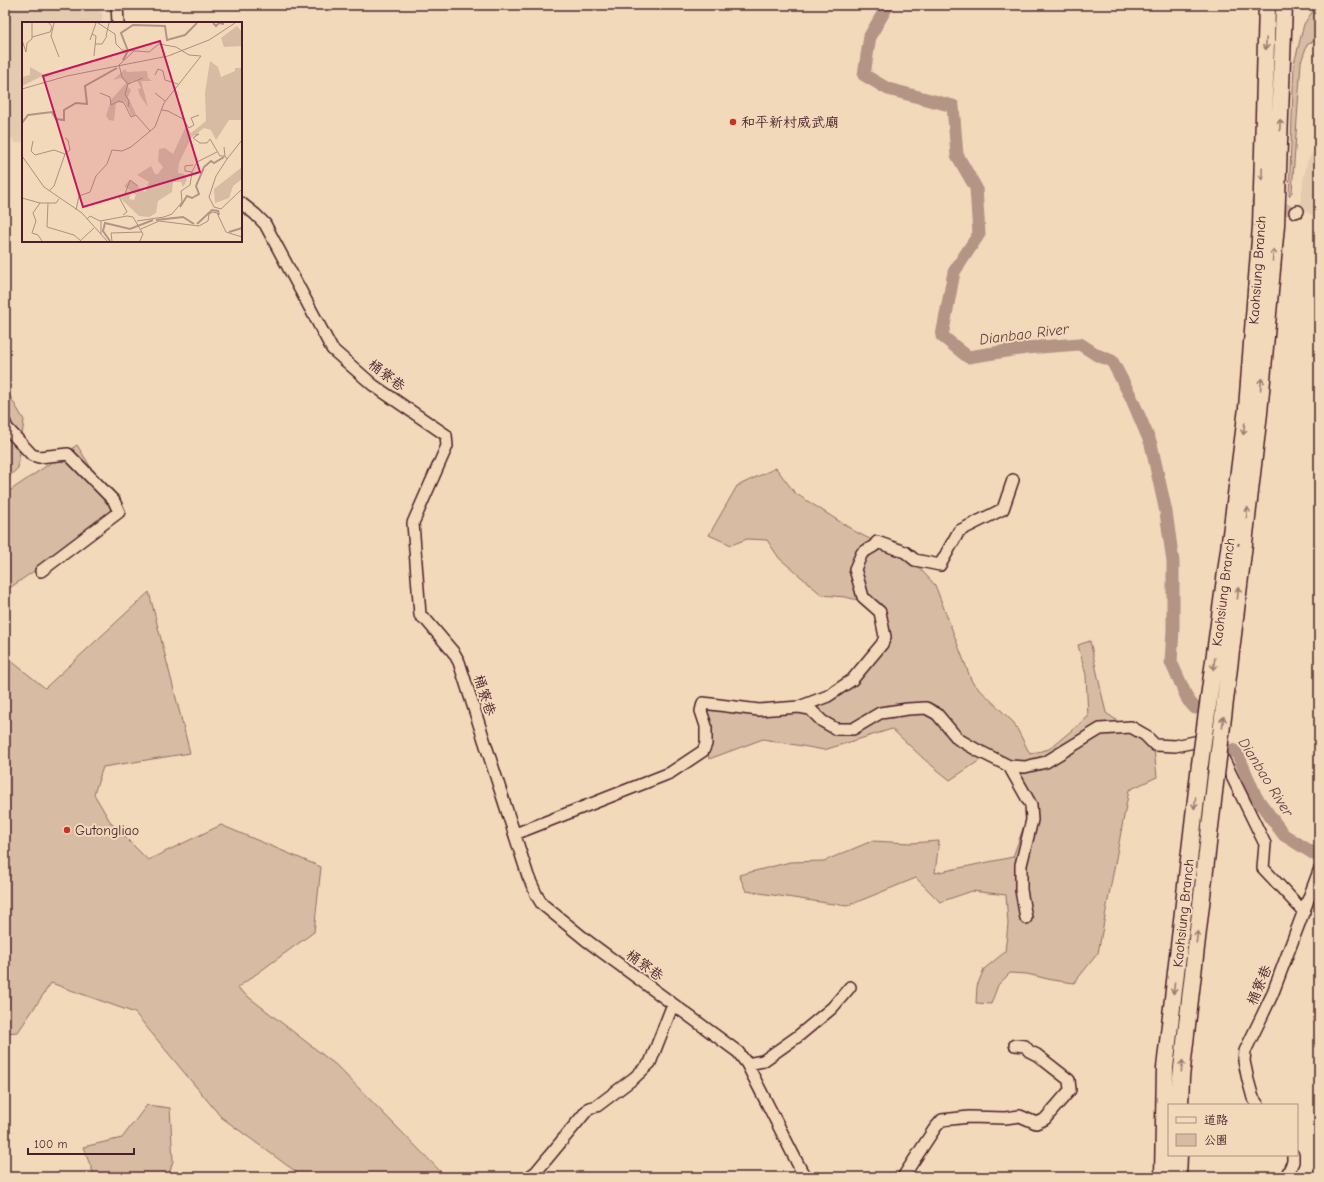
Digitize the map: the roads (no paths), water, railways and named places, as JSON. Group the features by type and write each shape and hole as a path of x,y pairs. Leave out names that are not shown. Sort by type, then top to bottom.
{"highway":[{"name":"Kaohsiung Branch","path":"1163,1177 1165,1068 1200,764 1247,408 1261,226 1267,5"},
{"name":"Kaohsiung Branch","path":"1180,1104 1181,1077 1259,405 1276,225 1284,5"},
{"path":"1178,1177 1179,1156"}],"street":[{"path":"117,5 118,22"},
{"name":"桶寮巷","path":"242,204 265,224 332,349 372,385 446,435 447,446 413,523 420,615 427,621 454,653 459,662 514,834 536,896 542,904 586,940 738,1052 747,1064 802,1172 807,1177"},
{"path":"5,423 7,428 32,455 39,457 68,454 114,501 119,512 41,571"},
{"path":"514,834 670,773 703,751 706,744 706,726 701,711 703,703 758,710 799,706 828,696 852,680 882,644 885,637 880,612 863,597 855,569 862,553 878,542 905,552 915,560 940,565 959,531 1003,509 1013,480"},
{"path":"799,706 810,709 822,721 836,729 853,729 880,714 908,709 926,708 937,714 958,739 1009,766 1025,767 1046,762 1100,729 1131,727 1145,735 1155,745 1175,746 1212,738 1231,773 1265,844 1263,868 1304,912"},
{"path":"1009,766 1031,805 1032,820 1020,865 1026,918"},
{"name":"桶寮巷","path":"1257,1104 1253,1098 1248,1080 1244,1061 1244,1051 1269,1002 1318,874"},
{"path":"747,1064 763,1061 797,1037 832,1008 850,986"},
{"path":"528,1177 536,1172 589,1108 597,1106 650,1064 673,1004"},
{"path":"903,1177 935,1128 942,1120 969,1117 1005,1118 1020,1116 1036,1124 1045,1119 1070,1090 1069,1080 1037,1055 1029,1051 1025,1046 1015,1045"},
{"path":"1286,1177 1293,1162 1293,1156"}],"waterway":[{"name":"Dianbao River","path":"888,5 870,36 864,75 888,89 953,106 957,155 976,188 979,234 954,272 942,336 968,357 1026,348 1080,344 1097,355 1112,361 1131,397 1151,444 1166,512 1173,562 1173,630 1171,662 1188,700 1195,708"},
{"name":"Dianbao River","path":"1195,708 1200,713"},
{"name":"Dianbao River","path":"1227,743 1233,750"},
{"name":"Dianbao River","path":"1233,750 1238,755 1256,797 1284,835 1316,855 1319,855"}],"tunnel":[{"path":"1252,198 1295,212"}],"place":[{"name":"和平新村威武廟","path":"733,122"},
{"name":"Gutongliao","path":"67,830"}]}
